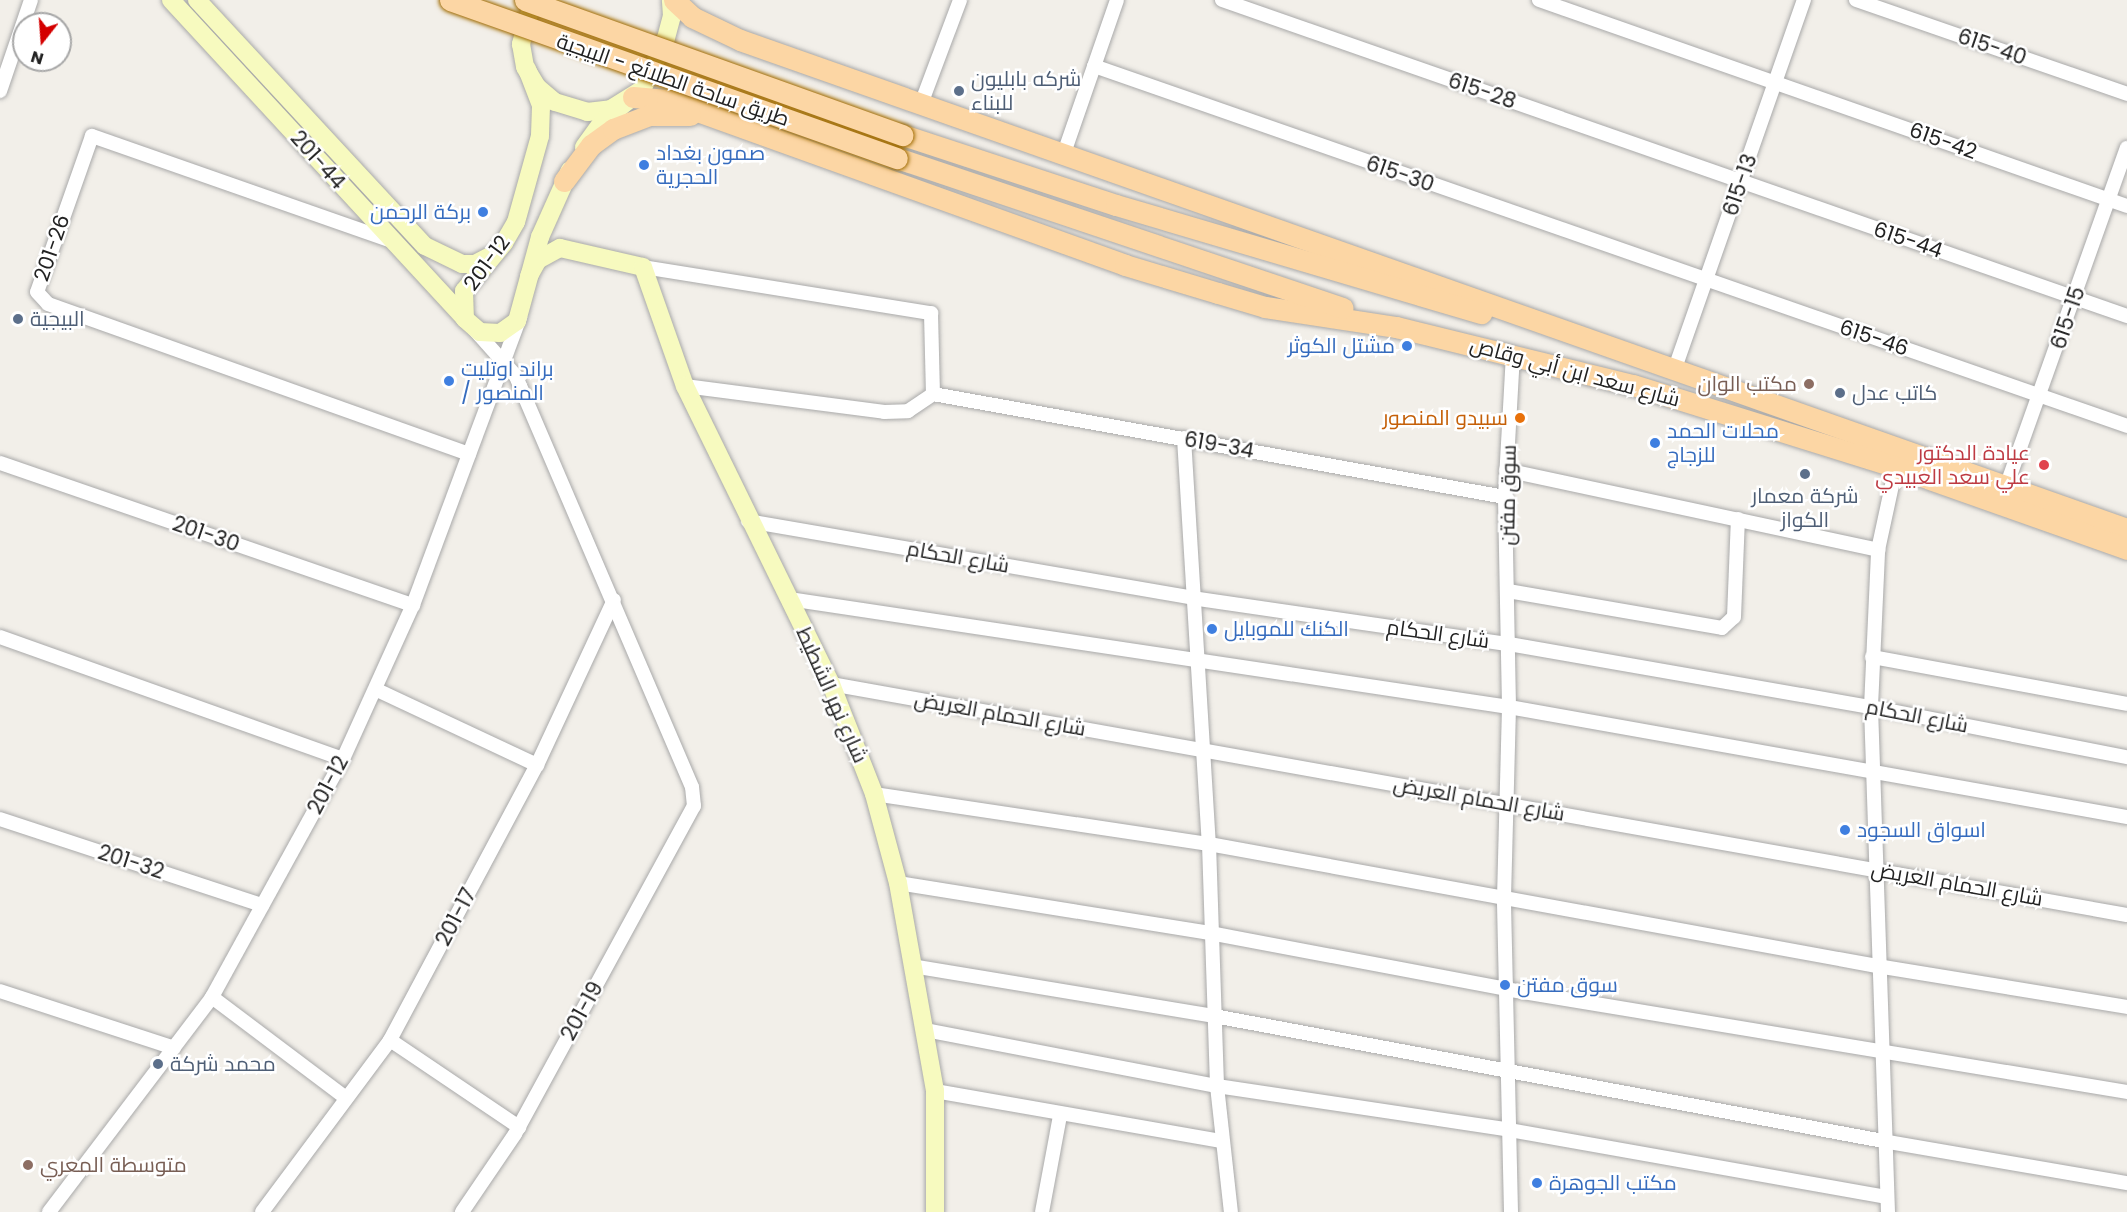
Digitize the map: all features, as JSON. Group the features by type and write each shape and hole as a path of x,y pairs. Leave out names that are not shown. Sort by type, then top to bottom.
{"main road":[{"name":"201-44","path":"171,0 468,322"},
{"path":"197,0 435,254 462,264 474,264 492,256 504,243"},
{"name":"طريق ساحة الطلائع - البيجية","path":"450,0 897,158 1396,327"},
{"name":"طريق ساحة الطلائع - البيجية","path":"525,0 903,135 1394,290 1618,348"},
{"name":"201-12","path":"468,322 464,291 504,243 525,200 540,136 540,106 521,44 533,0"},
{"path":"673,0 692,17 740,40 1618,348"},
{"name":"201-12","path":"522,312 530,276 559,191 591,135 633,98 649,79 661,52 672,16 673,0"},
{"path":"688,0 706,20 740,40"},
{"path":"527,69 545,95 576,111 599,112 633,98 667,100 1125,265 1265,307 1396,327"},
{"path":"582,250 556,233 559,191 596,141 639,117 684,114 734,125"},
{"path":"530,276 546,253 560,248 582,250 643,267"},
{"name":"شارع نهر الشطيط","path":"643,267 685,386 748,520 831,684 874,794 898,883 934,1091 935,1212"},
{"path":"468,322 490,334 500,333 510,329 522,312"},
{"name":"شارع سعد ابن أبي وقاص","path":"1396,327 1634,385 1896,468 2127,549"},
{"name":"شارع سعد ابن أبي وقاص","path":"1618,348 2127,529"}],"street":[{"path":"0,91 31,0"},
{"path":"921,104 960,0"},
{"path":"1064,153 1117,0"},
{"name":"615-28","path":"1222,0 1742,182"},
{"name":"615-42","path":"1539,0 2127,206"},
{"name":"615-13","path":"1674,368 1742,182 1804,0"},
{"name":"615-40","path":"1856,0 2127,94"},
{"name":"615-30","path":"1094,66 1707,281"},
{"name":"201-26","path":"392,241 92,136 37,291 48,304 469,454"},
{"name":"615-15","path":"2006,487 2042,395 2127,148"},
{"name":"615-44","path":"1742,182 2127,316"},
{"path":"643,267 931,313 933,394 908,411 884,412 685,386"},
{"name":"615-46","path":"1707,281 2127,426"},
{"name":"201-12","path":"49,1212 212,997 342,759 377,690 413,604 522,312"},
{"path":"468,322 516,376 614,600"},
{"name":"سوق مفتن","path":"1510,1212 1504,898 1509,707 1505,497 1513,354"},
{"name":"619-34","path":"933,394 1505,497"},
{"path":"1184,438 1192,598 1209,844 1216,1086 1231,1212"},
{"name":"201-30","path":"0,463 413,604"},
{"path":"1888,1212 1883,1141 1877,966 1879,870 1871,772 1871,707 1878,550 1896,468"},
{"path":"1506,470 1878,550"},
{"path":"1508,591 1722,628 1734,617 1738,519"},
{"name":"شارع الحكام","path":"748,520 1192,598 1509,644 1871,707 2127,757"},
{"path":"789,599 1509,707 2127,817"},
{"name":"201-17","path":"262,1212 390,1040 537,765 614,600"},
{"name":"201-19","path":"462,1212 519,1127 694,806 692,787 614,600"},
{"path":"0,637 342,759"},
{"path":"1872,657 2127,704"},
{"name":"شارع الحمام العريض","path":"831,684 2127,915"},
{"path":"377,690 537,765"},
{"path":"874,794 1209,844 1877,966 2127,1007"},
{"name":"201-32","path":"0,819 262,905"},
{"path":"898,883 1210,933 1505,989 2127,1092"},
{"path":"912,966 1214,1016 1883,1141 2127,1183"},
{"path":"0,992 174,1048"},
{"path":"212,997 346,1098"},
{"path":"925,1030 1216,1086 1510,1130 1886,1197"},
{"path":"390,1040 519,1127"},
{"path":"934,1091 1060,1116 1222,1141"},
{"path":"1042,1212 1060,1116"}],"place":[{"name":"شركه بابليون للبناء","path":"959,91"},
{"name":"صمون بغداد الحجرية","path":"644,165"},
{"name":"بركة الرحمن","path":"483,212"},
{"name":"البيجية","path":"18,319"},
{"name":"مشتل الكوثر","path":"1407,346"},
{"name":"براند اوتليت / المنصور","path":"449,381"},
{"name":"مكتب الوان","path":"1809,384"},
{"name":"كاتب عدل","path":"1840,393"},
{"name":"سبيدو المنصور","path":"1520,418"},
{"name":"محلات الحمد للزجاج","path":"1655,443"},
{"name":"عيادة الدكتور علي سعد العبيدي","path":"2044,465"},
{"name":"شركة معمار الكواز","path":"1805,474"},
{"name":"الكنك للموبايل","path":"1212,629"},
{"name":"اسواق السجود","path":"1845,830"},
{"name":"سوق مفتن","path":"1505,985"},
{"name":"محمد شركة","path":"158,1064"},
{"name":"متوسطة المعري","path":"28,1165"},
{"name":"مكتب الجوهرة","path":"1537,1183"}]}
